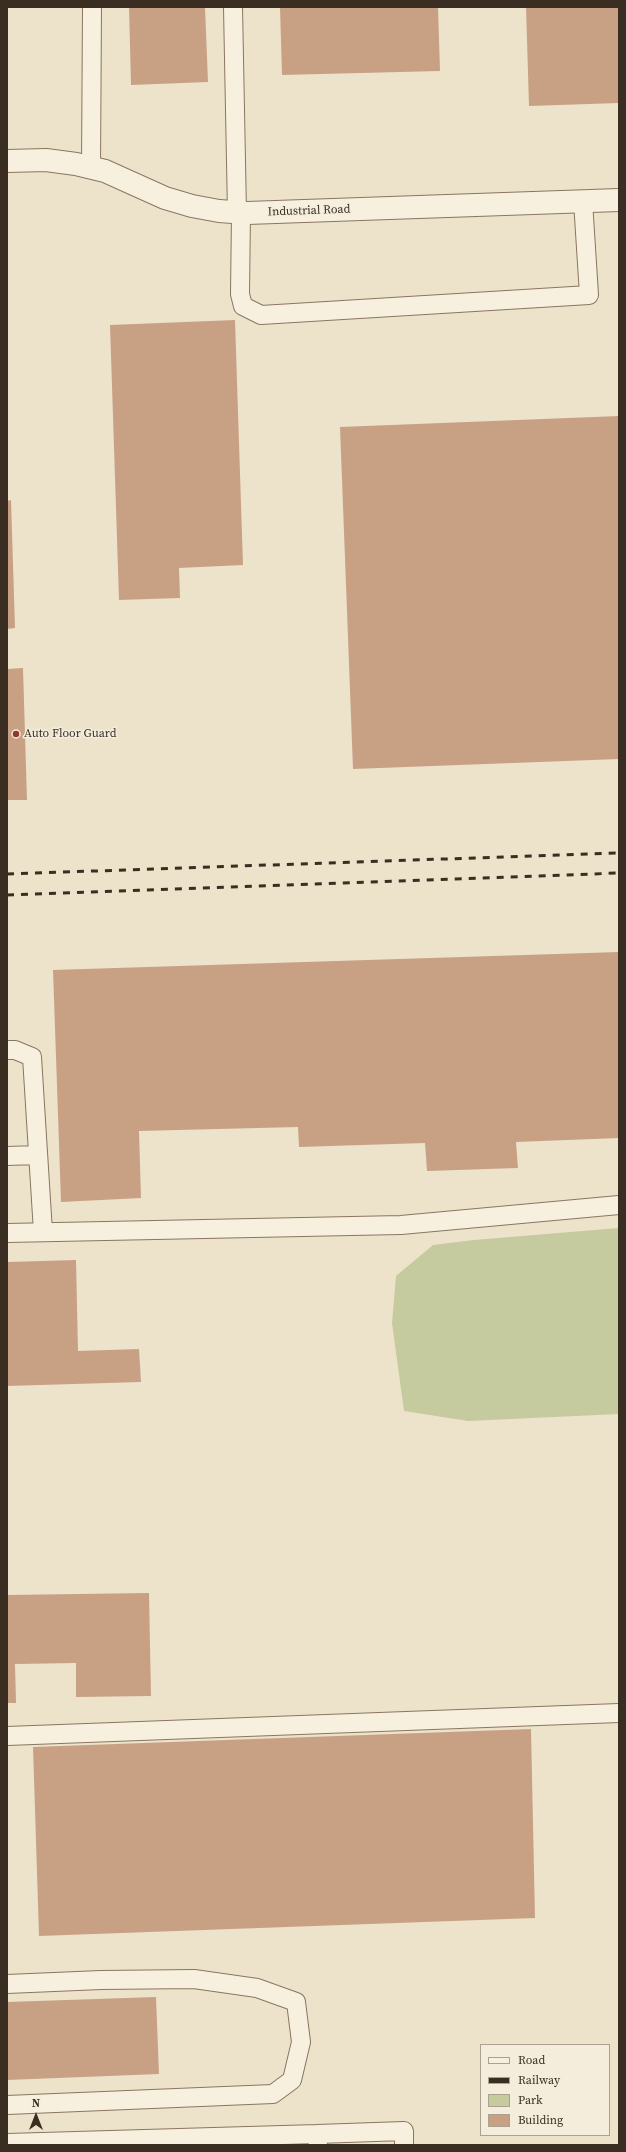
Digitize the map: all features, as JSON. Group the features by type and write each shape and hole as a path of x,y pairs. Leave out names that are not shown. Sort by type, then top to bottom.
{"street":[{"name":"Industrial Road","path":"7,161 46,160 91,168 104,171 165,198 192,206 239,213 619,200"}],"lane":[{"path":"91,168 92,7"},
{"path":"233,7 240,294 243,306 261,315 589,295 583,201"},
{"path":"7,1050 15,1050 32,1057 43,1232"},
{"path":"7,1156 37,1155"},
{"path":"7,1233 401,1225 619,1205"},
{"path":"7,1736 619,1713"},
{"path":"7,1984 101,1980 194,1979 257,1988 296,2002 301,2042 292,2080 273,2094 7,2105"},
{"path":"7,2143 317,2140 404,2131 404,2145"}],"green space":[{"path":"619,1228 619,1414 468,1421 404,1411 392,1323 396,1276 433,1245 474,1240"}],"building":[{"path":"129,7 205,7 208,82 131,85"},
{"path":"280,7 438,7 440,71 282,75"},
{"path":"526,7 619,7 619,103 529,106"},
{"path":"235,320 243,565 179,568 180,598 119,600 110,325"},
{"path":"619,416 619,759 353,769 340,427"},
{"path":"11,500 15,628 7,629 7,501"},
{"name":"Auto Floor Guard","path":"23,668 27,800 7,800 7,669"},
{"path":"619,952 619,1138 516,1142 518,1168 427,1171 425,1143 299,1147 298,1127 139,1131 141,1198 61,1202 53,970"},
{"path":"76,1260 78,1351 139,1349 141,1382 7,1386 7,1262"},
{"path":"149,1593 151,1696 76,1697 76,1663 15,1664 16,1703 7,1703 7,1595"},
{"path":"531,1729 535,1918 39,1936 33,1747"},
{"path":"156,1997 159,2074 7,2080 7,2002"}],"railway":[{"path":"7,874 619,853"},
{"path":"7,895 619,873"}],"place":[{"name":"Auto Floor Guard","path":"16,734"}]}
